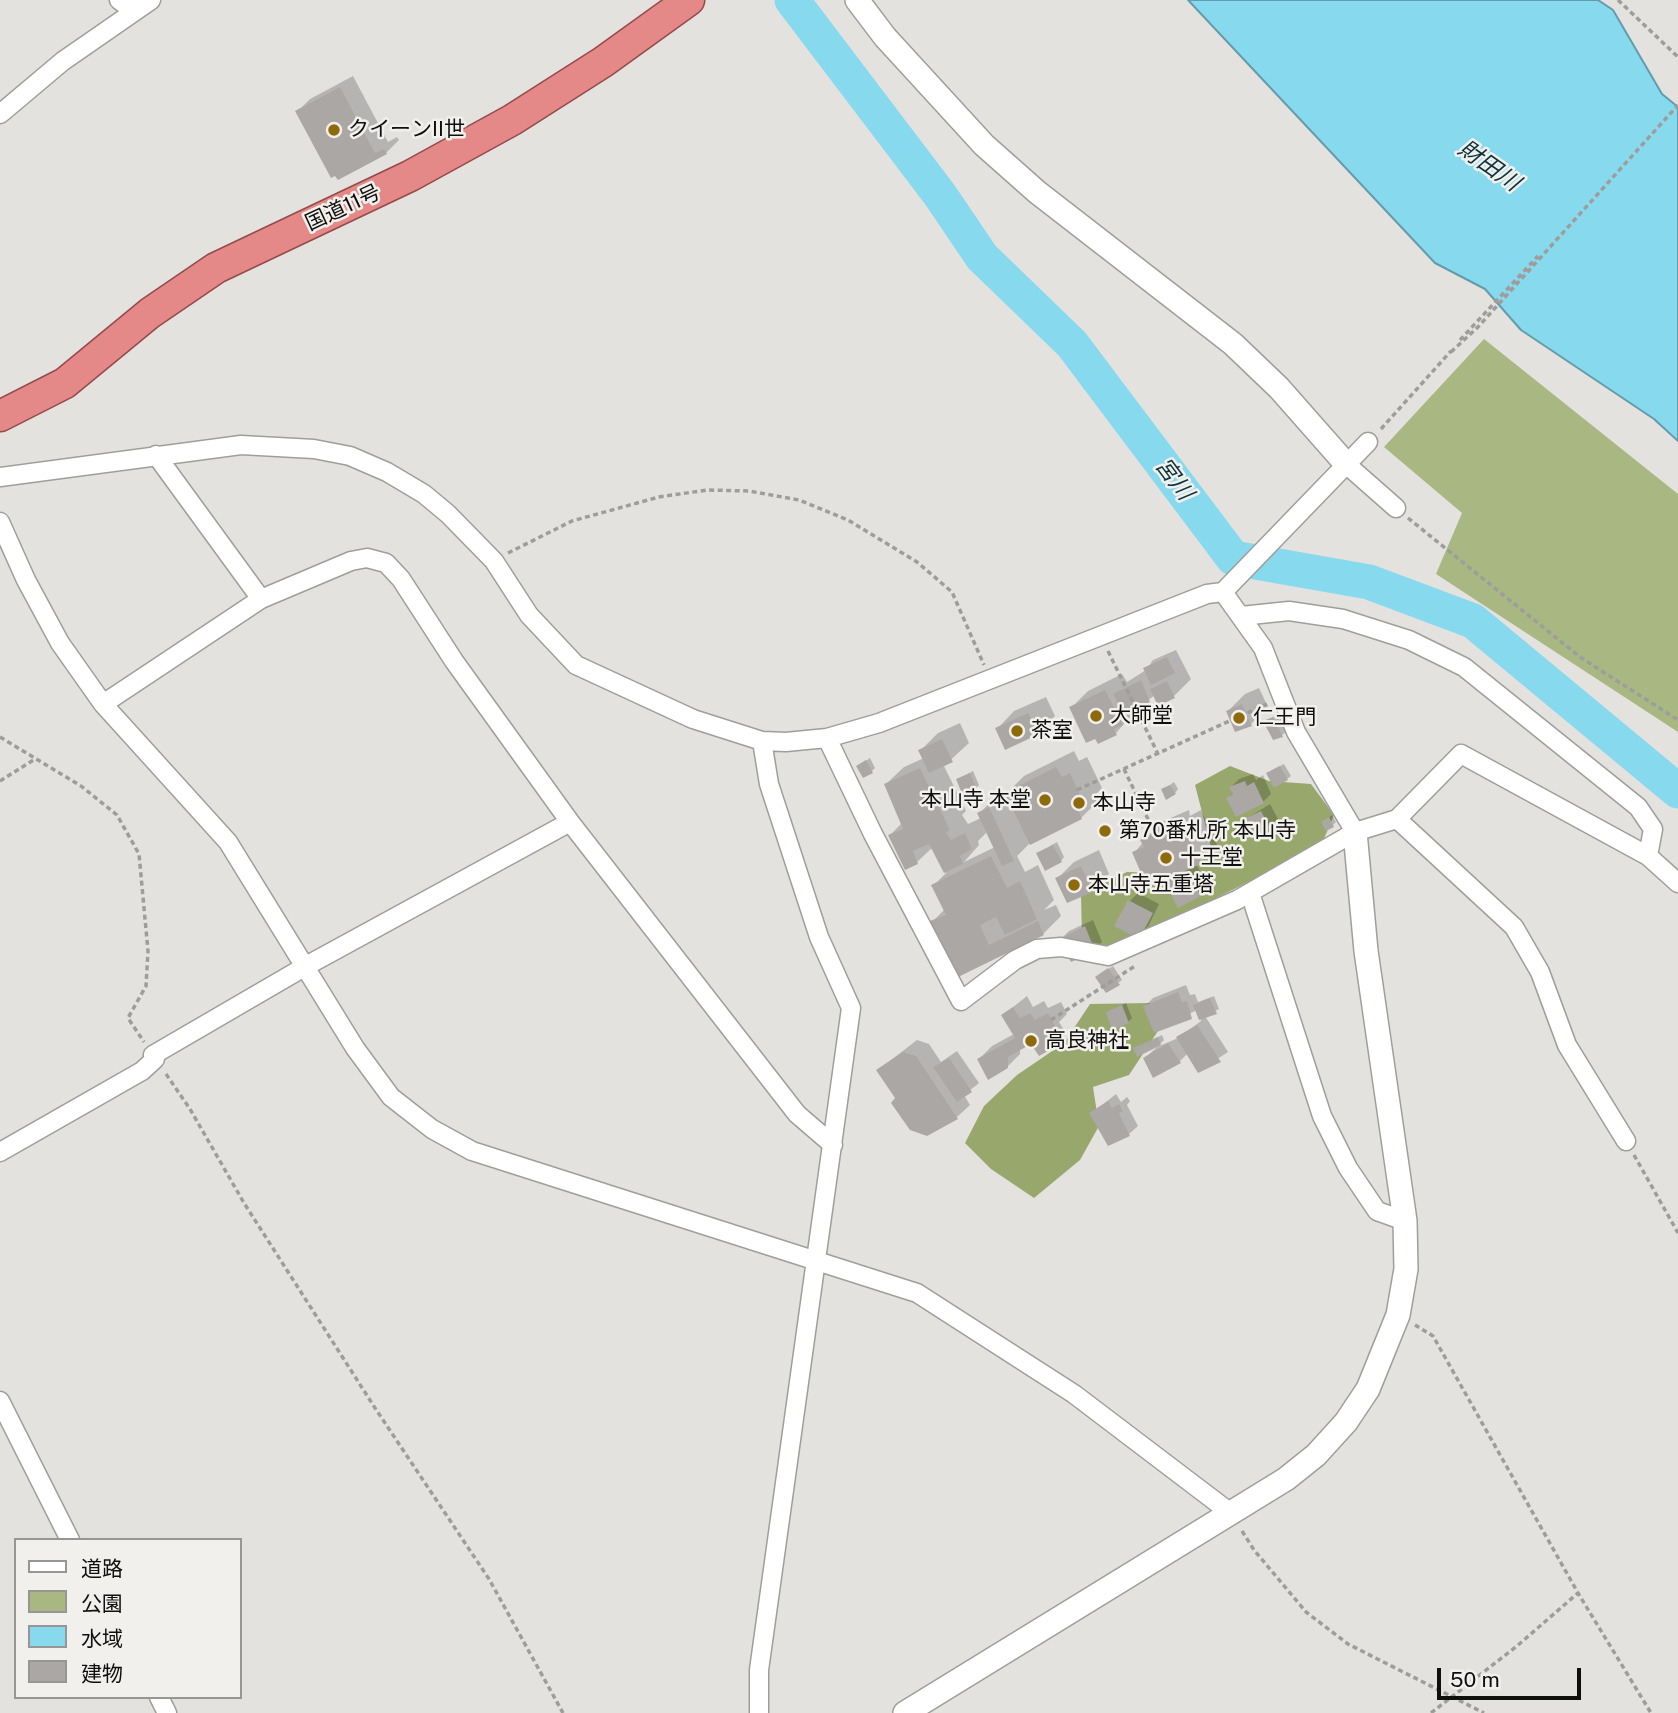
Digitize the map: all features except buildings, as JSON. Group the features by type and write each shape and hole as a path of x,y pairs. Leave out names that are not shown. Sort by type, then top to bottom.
{"highway":[{"name":"国道11号","path":"0,416 65,383 150,313 216,268 410,176 512,120 603,62 689,0"}],"street":[{"path":"0,114 126,6 151,0"},
{"path":"857,0 885,37 984,145 1037,192 1234,344 1279,388 1346,464 1396,508"},
{"path":"0,477 241,445 314,449 350,456 387,472 424,494 494,561 529,615 576,665 692,719 762,741 786,742 827,738 879,723 1226,588 1368,442"},
{"path":"156,455 261,599"},
{"path":"0,522 26,580 60,643 103,704 228,842 355,1048 391,1097 432,1129 472,1151 917,1293 1066,1388 1232,1514"},
{"path":"103,704 261,599 351,561 367,558 386,563 401,579 454,662 570,822 797,1114 833,1145"},
{"path":"905,1713 1232,1514 1316,1455 1346,1422 1368,1389 1398,1315 1405,1269 1405,1222 1366,951 1355,832 1296,732 1263,648 1226,588"},
{"path":"1241,616 1289,611 1343,619 1409,640 1464,667 1638,807 1653,829 1648,856"},
{"path":"827,738 873,834 961,1001 1016,960 1037,949 1061,947 1108,956 1250,893 1355,832 1397,819 1461,754 1648,856 1678,883"},
{"path":"759,1713 759,1670 851,1008 819,937 769,784 762,741"},
{"path":"1397,819 1514,927 1540,972 1567,1045 1626,1141"},
{"path":"0,1152 142,1071 154,1057 306,966 570,822"},
{"path":"1250,893 1322,1116 1348,1168 1377,1211 1405,1222"},
{"path":"0,1401 69,1538"}],"path":[{"path":"1618,0 1678,57"},
{"path":"1368,442 1678,105"},
{"path":"494,561 572,521 659,497 707,490 749,491 799,500 848,520 917,562 952,592 991,680"},
{"path":"1396,508 1580,657 1678,720"},
{"path":"1101,636 1158,754"},
{"path":"1077,790 1283,697"},
{"path":"0,737 81,786 117,815 139,854 147,963 146,986 128,1018 190,1109 244,1203 375,1408 489,1579 563,1713"},
{"path":"0,781 35,759"},
{"path":"1124,769 1155,834"},
{"path":"1626,1141 1678,1233"},
{"path":"1398,1315 1433,1336 1578,1593 1651,1713"},
{"path":"1232,1514 1254,1550 1306,1612 1348,1644 1484,1713"},
{"path":"1431,1713 1578,1593"}],"green space":[{"path":"1484,339 1678,494 1678,732 1436,574 1462,513 1384,447"},
{"path":"1230,766 1269,781 1311,784 1334,815 1321,846 1111,950 1082,941 1081,894 1127,872 1169,873 1213,855 1195,785"},
{"path":"1150,1003 1158,1031 1129,1075 1093,1087 1099,1126 1080,1160 1034,1198 991,1169 965,1143 984,1106 1017,1075 1064,1043 1090,1004"}],"water":[{"name":"財田川","path":"1188,0 1598,0 1613,10 1662,94 1678,107 1678,441 1654,419 1521,330 1485,289 1435,263"}],"waterway":[{"name":"宮川","path":"792,0 940,195 982,257 1072,344 1233,558 1369,582 1473,621 1678,791"}],"place":[{"name":"クイーンII世","path":"334,130"},
{"name":"大師堂","path":"1096,716"},
{"name":"仁王門","path":"1239,718"},
{"name":"茶室","path":"1017,731"},
{"name":"本山寺 本堂","path":"1045,800"},
{"name":"本山寺","path":"1079,803"},
{"name":"第70番札所 本山寺","path":"1105,831"},
{"name":"十王堂","path":"1166,858"},
{"name":"本山寺五重塔","path":"1074,885"},
{"name":"高良神社","path":"1031,1041"}]}
